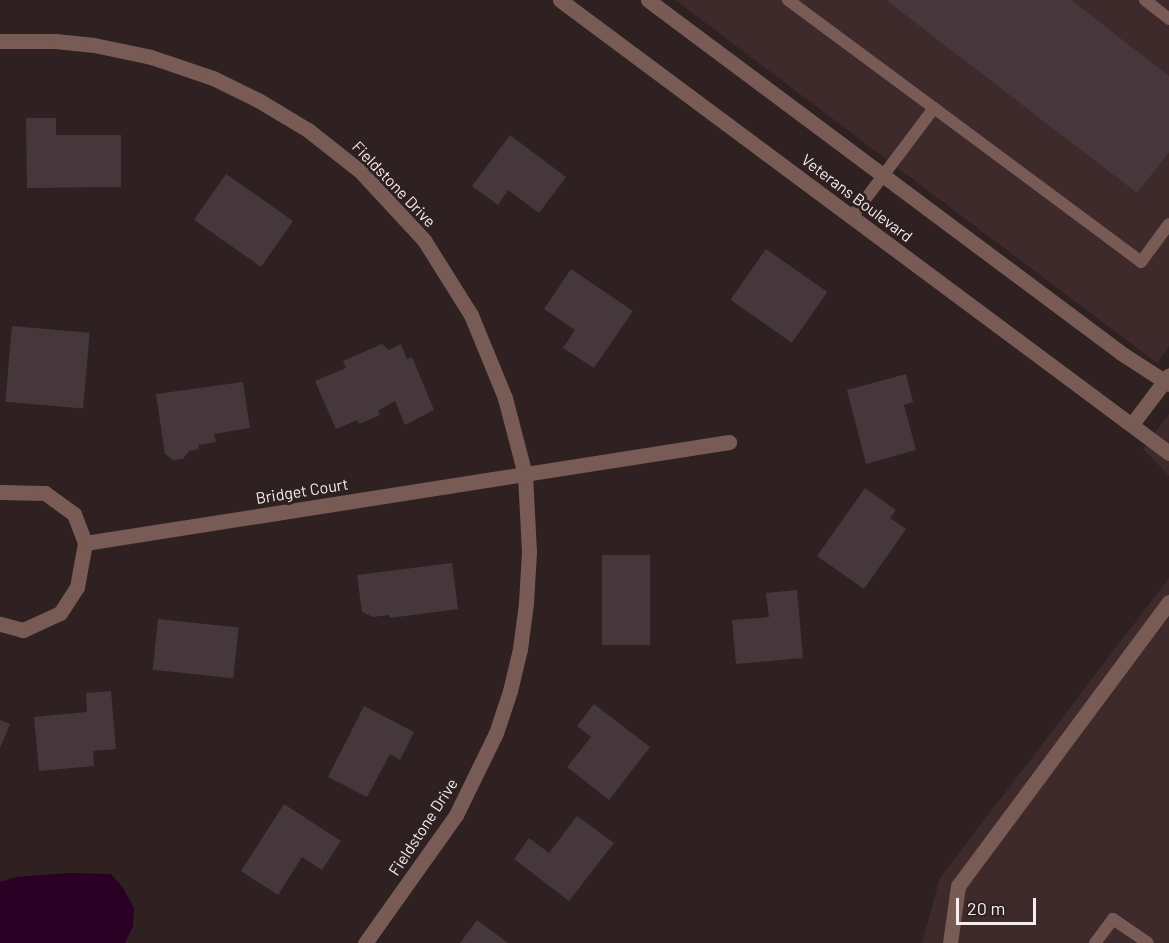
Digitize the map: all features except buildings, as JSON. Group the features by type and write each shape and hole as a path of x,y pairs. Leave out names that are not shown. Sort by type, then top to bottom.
{"street":[{"name":"Veterans Boulevard","path":"648,0 1121,353 1167,380 1132,424"},
{"name":"Veterans Boulevard","path":"567,2 1169,453"},
{"name":"Fieldstone Drive","path":"0,41 55,41 94,45 151,57 213,78 258,100 335,149 401,212 424,240 471,315 505,398 525,475 529,552 520,649 496,733 456,815 365,943"},
{"path":"525,475 729,442"},
{"name":"Bridget Court","path":"85,543 525,475"},
{"path":"0,492 45,493 74,514 85,543 77,587 60,613 23,630 0,624"},
{"path":"950,943 958,886 1169,602"}],"lane":[{"path":"788,0 1141,262 1169,224"},
{"path":"1145,0 1169,19"},
{"path":"852,217 934,108"},
{"path":"1095,943 1113,919 1148,943"}],"shaded area":[{"path":"675,0 1169,0 1169,346 1157,363"},
{"path":"1169,414 1169,476 1143,449"},
{"path":"1169,578 1169,943 922,943 940,878"},
{"path":"69,873 111,874 123,888 134,908 133,926 125,943 0,943 0,882 17,877"}]}
